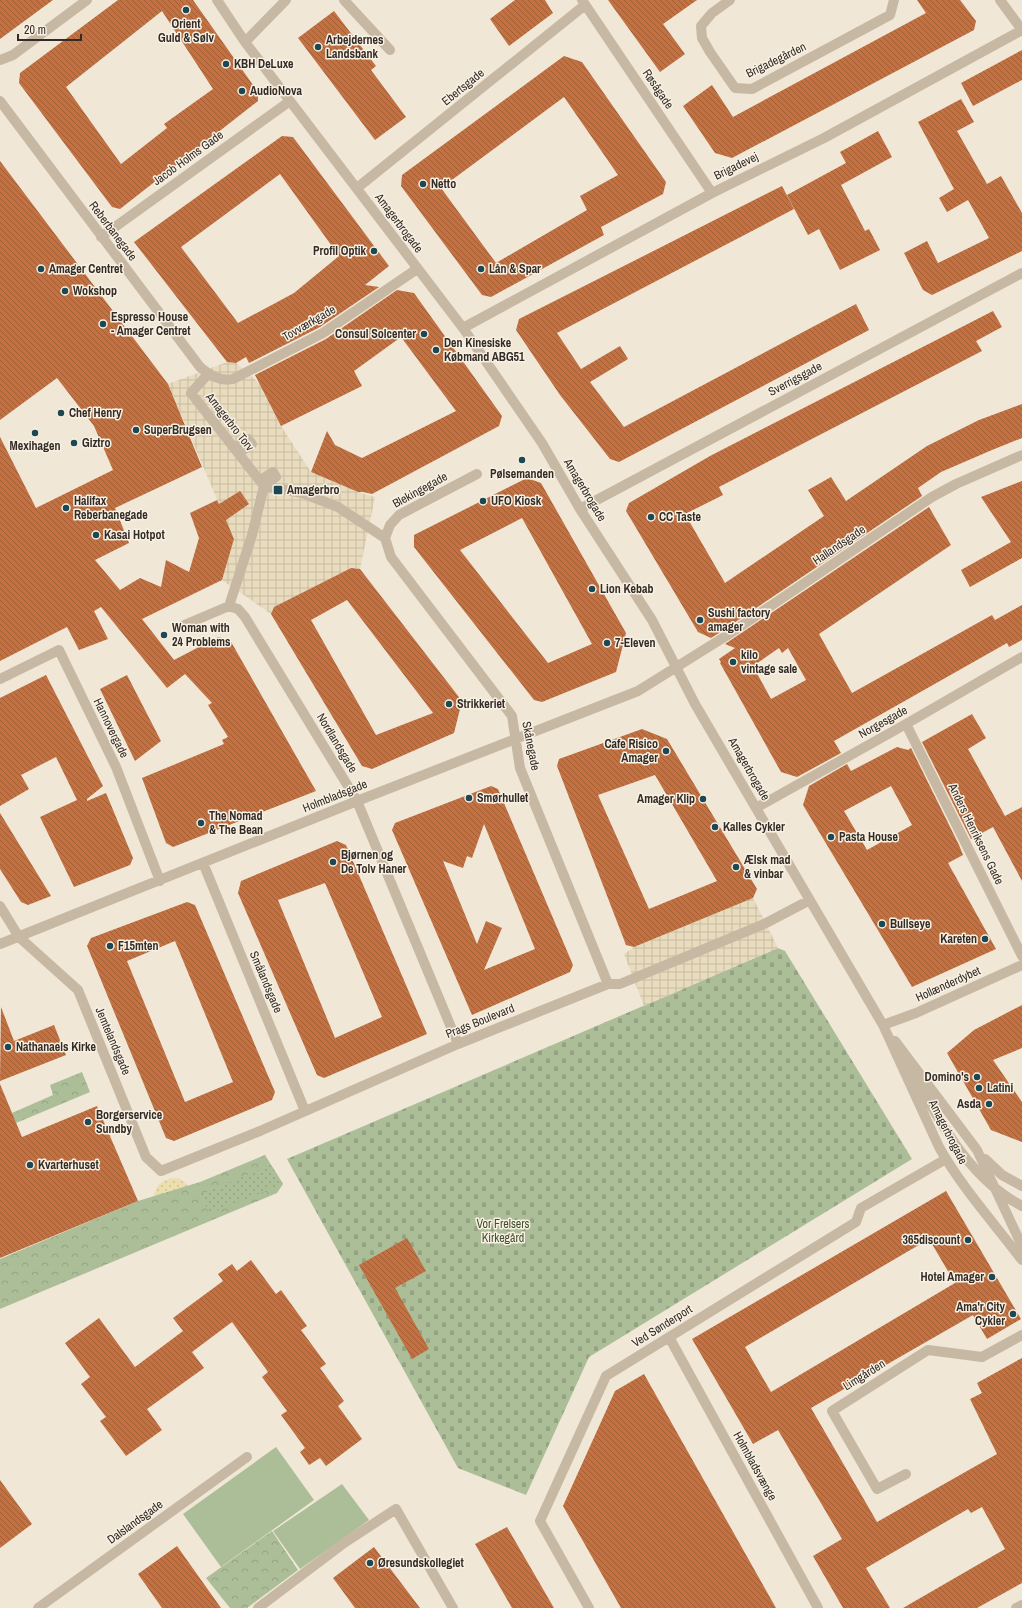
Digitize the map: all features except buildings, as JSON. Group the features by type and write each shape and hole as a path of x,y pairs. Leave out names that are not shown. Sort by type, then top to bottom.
{"street":[{"path":"0,60 13,55 87,0"},
{"name":"Amagerbrogade","path":"217,0 245,42 463,328 542,443 580,509 652,620 695,704 883,1025 939,1147 946,1159 961,1182 990,1217 1022,1260"},
{"path":"245,42 286,0"},
{"name":"Brigadegården","path":"730,0 712,13 701,26 702,38 735,88 752,89 890,15 894,0"},
{"path":"1000,0 1022,30"},
{"path":"350,2 390,50"},
{"name":"Ebertsgade","path":"357,188 584,3"},
{"name":"Røsågade","path":"584,3 712,192"},
{"name":"Brigadevej","path":"463,328 712,192 824,138 1022,30"},
{"name":"Reberbanegade","path":"0,101 200,367 208,374"},
{"name":"Jacob Holms Gade","path":"101,237 290,101"},
{"name":"Tovværkgade","path":"208,374 224,380 233,379 322,333 417,269"},
{"name":"Sverrigsgade","path":"580,509 1022,273"},
{"name":"Amagerbro Torv","path":"208,374 191,393 265,485"},
{"name":"Hallandsgade","path":"676,668 932,497 956,484 1022,455"},
{"name":"Blekingegade","path":"385,538 390,525 399,515 477,474"},
{"path":"182,626 229,606 252,534 265,485 300,493 338,507 385,538"},
{"name":"Skånegade","path":"385,538 391,557 512,716 520,768 608,984"},
{"name":"Nordlandsgade","path":"229,606 238,609 245,617 357,801 458,1044"},
{"name":"Hannovergade","path":"0,679 59,650 116,767 160,881"},
{"name":"Norgesgade","path":"756,808 1022,657"},
{"name":"Holmbladsgade","path":"0,944 357,801 638,691 676,668"},
{"name":"Anders Henriksens Gade","path":"906,724 1022,956"},
{"name":"Smålandsgade","path":"203,863 305,1111"},
{"name":"Prags Boulevard","path":"161,1171 305,1111 458,1044 608,984 620,984 757,927 810,900"},
{"name":"Jemtelandsgade","path":"0,906 19,937 78,990 146,1157 161,1171"},
{"name":"Hollænderdybet","path":"883,1025 916,1013 1022,965"},
{"path":"883,1025 952,1142 970,1165 998,1192 1022,1206"},
{"name":"Amagerbrogade","path":"883,1025 977,1150 1022,1246"},
{"path":"977,1150 1002,1175 1022,1186"},
{"name":"Ved Sønderport","path":"589,1608 540,1521 606,1376 856,1222 861,1208 946,1159"},
{"name":"Limgården","path":"906,1474 877,1489 832,1410 928,1350 982,1357 1022,1335"},
{"name":"Holmbladsvænge","path":"669,1337 818,1608"},
{"name":"Dalslandsgade","path":"38,1608 247,1457"},
{"path":"258,1608 344,1543 396,1509 453,1608"},
{"path":"1016,1608 1022,1605"}],"sand":[{"path":"173,1178 180,1179 190,1187 154,1198 159,1184 165,1180"}],"green space":[{"name":"Vor Frelsers Kirkegård","path":"778,948 785,951 912,1159 589,1357 526,1495 458,1468 287,1159"},
{"path":"82,1072 90,1092 16,1123 12,1113 53,1095 50,1085"},
{"path":"265,1155 283,1184 277,1193 0,1309 0,1259 138,1201 200,1182"},
{"path":"271,1165 283,1184 209,1214 201,1194"},
{"path":"276,1447 314,1500 221,1567 183,1514"},
{"path":"342,1484 369,1520 300,1569 273,1531"},
{"path":"272,1531 298,1570 247,1608 230,1608 206,1578"}],"shaded area":[{"path":"227,362 236,363 259,383 281,426 311,472 358,492 375,497 360,569 351,568 274,607 271,614 222,580 234,539 168,384"},
{"path":"753,898 778,948 644,1006 624,954 634,947"}],"place":[{"name":"Orient Guld & Sølv","path":"186,10"},
{"name":"Arbejdernes Landsbank","path":"318,47"},
{"name":"KBH DeLuxe","path":"226,64"},
{"name":"AudioNova","path":"242,91"},
{"name":"Netto","path":"423,184"},
{"name":"Profil Optik","path":"374,251"},
{"name":"Amager Centret","path":"41,269"},
{"name":"Lån & Spar","path":"481,269"},
{"name":"Wokshop","path":"65,291"},
{"name":"Espresso House - Amager Centret","path":"103,324"},
{"name":"Consul Solcenter","path":"424,334"},
{"name":"Den Kinesiske Købmand ABG51","path":"436,350"},
{"name":"Chef Henry","path":"61,413"},
{"name":"SuperBrugsen","path":"136,430"},
{"name":"Mexihagen","path":"35,433"},
{"name":"Giztro","path":"74,443"},
{"name":"Pølsemanden","path":"522,460"},
{"name":"Amagerbro","path":"278,490"},
{"name":"UFO Kiosk","path":"483,501"},
{"name":"Halifax Reberbanegade","path":"66,508"},
{"name":"CC Taste","path":"651,517"},
{"name":"Kasai Hotpot","path":"96,535"},
{"name":"Lion Kebab","path":"592,589"},
{"name":"Sushi factory amager","path":"700,620"},
{"name":"Woman with 24 Problems","path":"164,635"},
{"name":"7-Eleven","path":"607,643"},
{"name":"kilo vintage sale","path":"733,662"},
{"name":"Strikkeriet","path":"449,704"},
{"name":"Cafe Risico Amager","path":"666,751"},
{"name":"Smørhullet","path":"469,798"},
{"name":"Amager Klip","path":"703,799"},
{"name":"The Nomad & The Bean","path":"201,823"},
{"name":"Kalles Cykler","path":"715,827"},
{"name":"Pasta House","path":"831,837"},
{"name":"Bjørnen og De Tolv Haner","path":"333,862"},
{"name":"Ælsk mad & vinbar","path":"736,867"},
{"name":"Bullseye","path":"882,924"},
{"name":"Kareten","path":"985,939"},
{"name":"F15mten","path":"110,946"},
{"name":"Nathanaels Kirke","path":"8,1047"},
{"name":"Domino's","path":"977,1077"},
{"name":"Latini","path":"979,1088"},
{"name":"Asda","path":"989,1104"},
{"name":"Borgerservice Sundby","path":"88,1122"},
{"name":"Kvarterhuset","path":"30,1165"},
{"name":"365discount","path":"968,1240"},
{"name":"Hotel Amager","path":"992,1277"},
{"name":"Ama'r City Cykler","path":"1013,1314"},
{"name":"Øresundskollegiet","path":"370,1563"}]}
